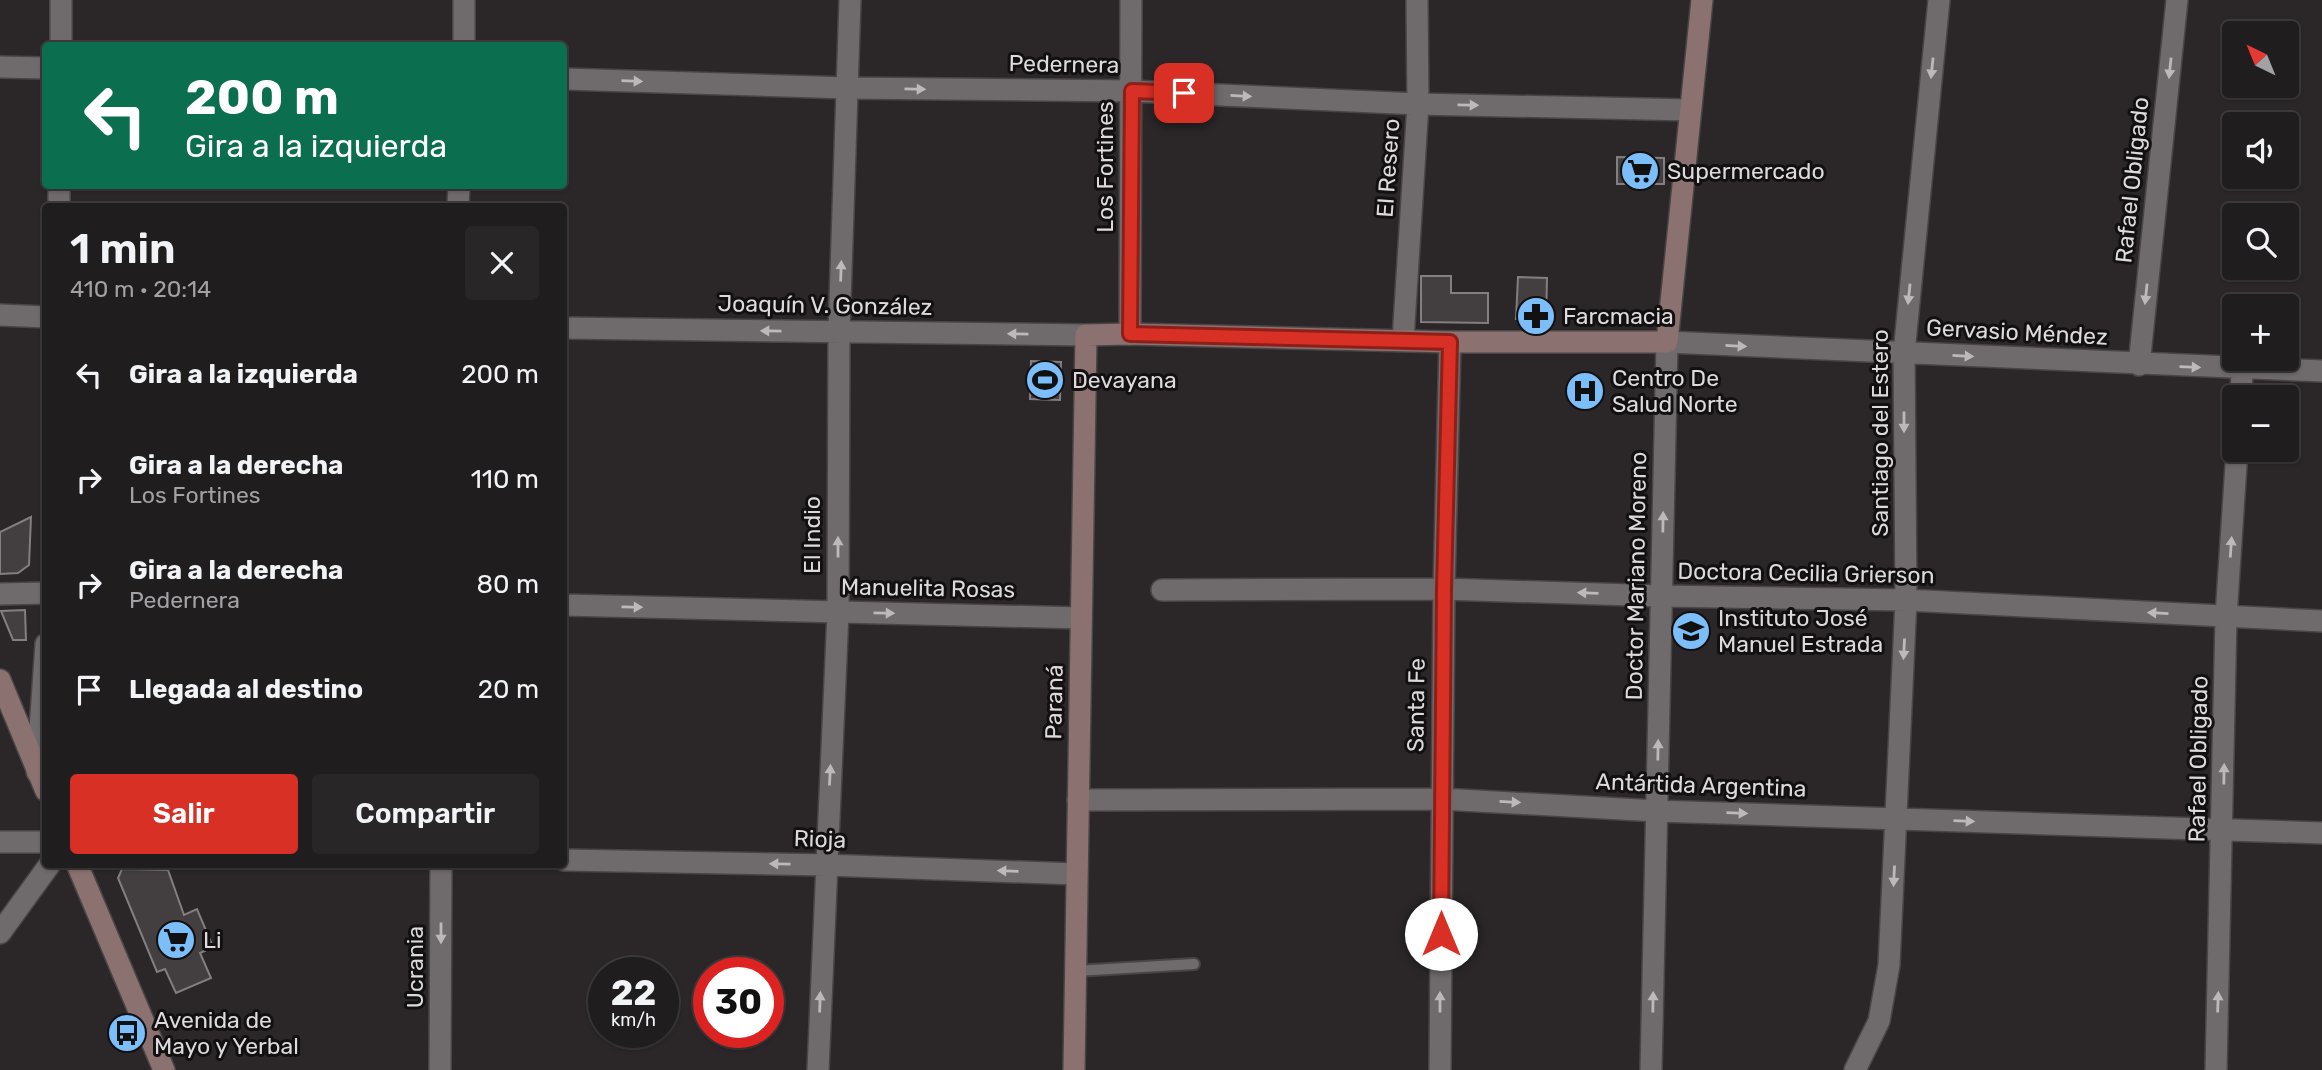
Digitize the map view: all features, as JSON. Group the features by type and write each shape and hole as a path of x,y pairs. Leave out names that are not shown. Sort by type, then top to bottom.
{"street":[{"path":"61,0 61,42"},
{"path":"464,0 464,42"},
{"name":"El Indio","path":"818,1070 838,612 839,332 850,0"},
{"name":"Los Fortines","path":"1130,334 1131,0"},
{"name":"El Resero","path":"1403,340 1418,104 1418,0"},
{"name":"Doctor Mariano Moreno","path":"1651,1070 1667,342 1702,0"},
{"name":"Santiago del Estero","path":"1855,1070 1880,1021 1889,965 1906,600 1904,354 1939,0"},
{"name":"Rafael Obligado","path":"2139,365 2177,0"},
{"path":"0,67 42,68"},
{"name":"Pedernera","path":"567,79 847,88 1132,91 1418,104 1690,110"},
{"path":"0,315 42,317"},
{"name":"Joaquín V. González","path":"567,328 1086,335"},
{"path":"1086,335 1450,342 1667,342"},
{"name":"Paraná","path":"1074,1070 1086,335"},
{"name":"Santa Fe","path":"1440,1070 1441,799 1450,342"},
{"name":"Gervasio Méndez","path":"1667,342 2222,368"},
{"name":"Gervasio Méndez","path":"2299,370 2322,371"},
{"name":"Rafael Obligado","path":"2216,1070 2226,617 2236,462"},
{"name":"Doctora Cecilia Grierson","path":"1162,590 1444,589 1906,600 2322,621"},
{"path":"0,594 42,593"},
{"name":"Manuelita Rosas","path":"567,605 1081,618"},
{"path":"0,680 41,781"},
{"path":"41,781 42,753"},
{"name":"Antártida Argentina","path":"1079,800 1441,799 1657,811 2322,833"},
{"path":"0,842 42,842"},
{"name":"Rioja","path":"567,860 826,865 1076,874"},
{"path":"0,933 47,868"},
{"path":"79,868 164,1070"},
{"name":"Ucrania","path":"440,1070 441,868"}],"lane":[{"path":"1075,971 1194,964"}],"building":[{"name":"Supermercado","path":"1617,157 1664,158 1664,184 1617,184"},
{"path":"1421,276 1451,276 1451,293 1488,293 1488,323 1421,322"},
{"path":"1518,277 1547,278 1546,320 1516,319"},
{"name":"Devayana","path":"1031,361 1061,362 1060,400 1030,399"},
{"path":"31,517 29,565 18,573 0,574 0,532"},
{"path":"25,610 26,640 13,640 1,611"},
{"path":"122,869 168,870 184,915 197,909 213,947 200,953 211,978 176,993 165,969 157,972 118,878"}],"place":[{"name":"Supermercado","path":"1640,171"},
{"name":"Farcmacia","path":"1536,316"},
{"name":"Devayana","path":"1045,380"},
{"name":"Centro De Salud Norte","path":"1585,391"},
{"name":"Instituto José Manuel Estrada","path":"1691,631"},
{"name":"Li","path":"176,940"},
{"name":"Avenida de Mayo y Yerbal","path":"127,1033"}],"route":[{"path":"1184,93 1132,91 1130,334 1450,342 1444,589 1441,934"}]}
